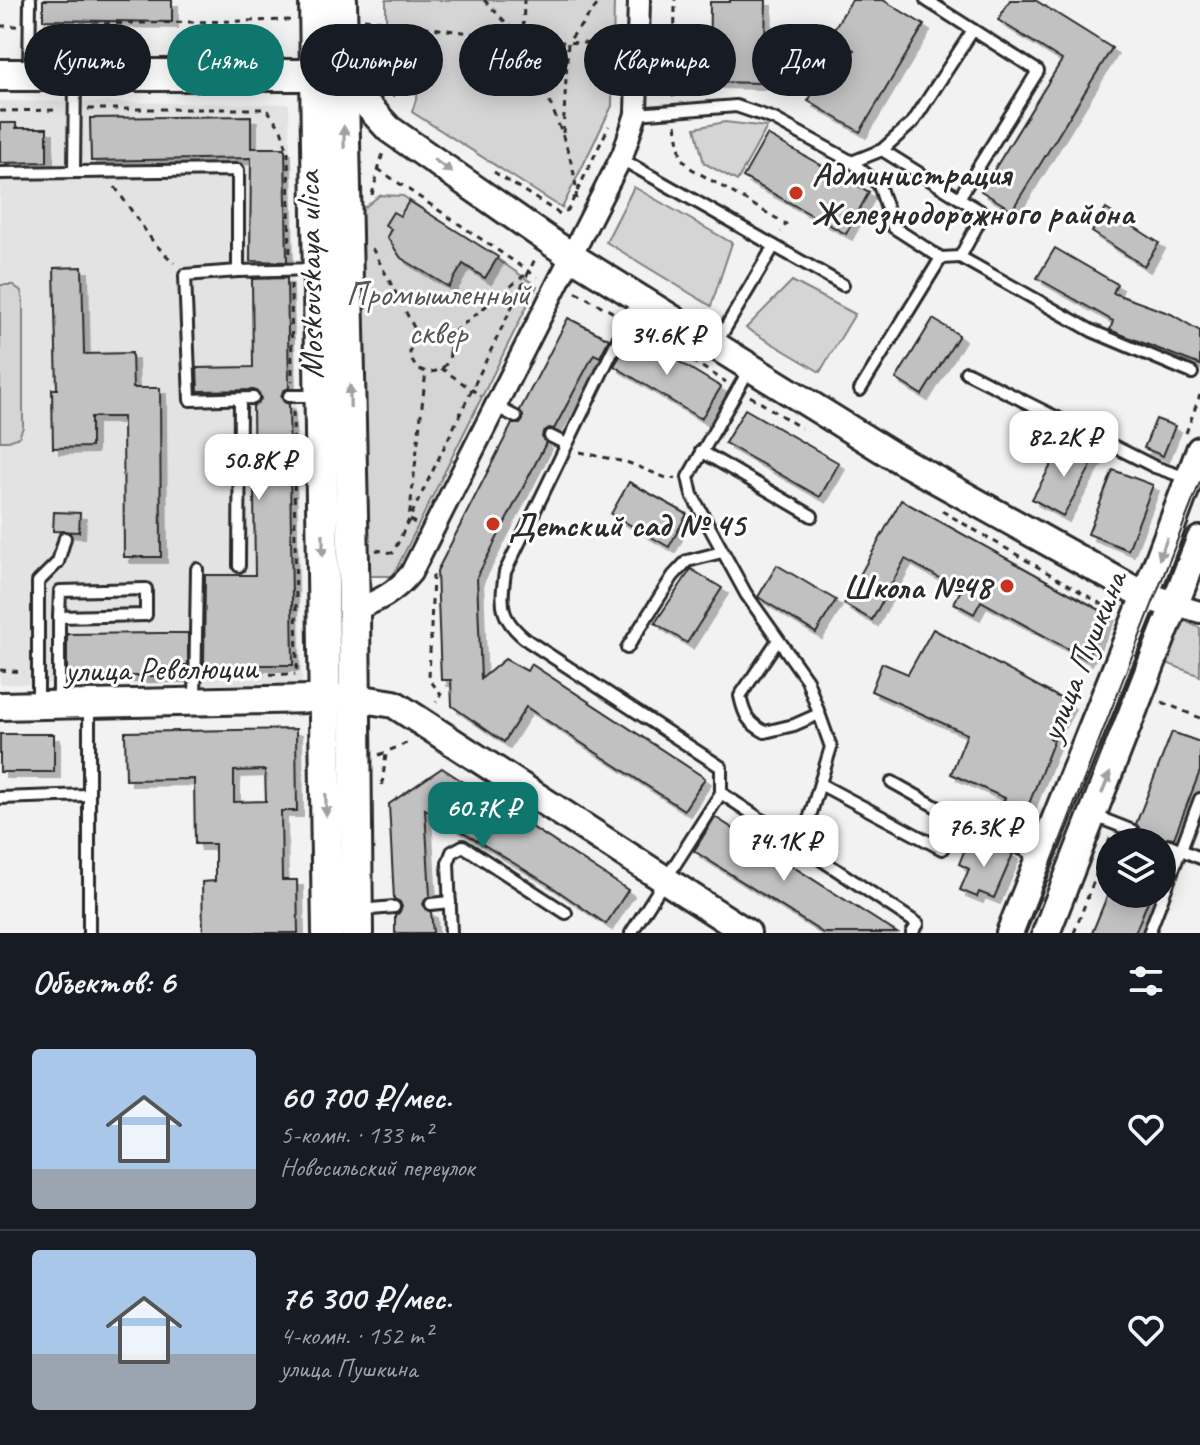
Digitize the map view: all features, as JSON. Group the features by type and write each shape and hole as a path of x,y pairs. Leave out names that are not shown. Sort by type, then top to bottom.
{"main road":[{"path":"151,76 300,77"},
{"name":"Moskovskaya ulica","path":"327,96 318,166 321,269 301,396 310,700 328,933"},
{"name":"Moskovskaya ulica","path":"330,96 354,610 357,922"},
{"path":"351,96 389,129 571,256 890,454 1145,596 1188,608"},
{"name":"улица Пушкина","path":"1010,933 1200,450"},
{"name":"улица Пушкина","path":"1046,933 1093,815 1188,608 1200,540"},
{"name":"улица Революции","path":"0,706 356,698 394,704 747,933"}],"street":[{"path":"354,610 386,597 400,587 411,573 621,159 636,114 639,0"}],"lane":[{"path":"30,0 30,24"},
{"path":"926,0 1038,71 959,198"},
{"path":"852,162 882,150 913,122 973,30"},
{"path":"15,75 24,45"},
{"path":"74,172 75,96"},
{"path":"636,114 736,106 774,119 852,162 879,185 893,227 941,258 960,257 1092,331 1192,373"},
{"path":"882,150 984,213 960,257"},
{"path":"621,159 843,285"},
{"path":"0,173 238,170 238,271"},
{"path":"715,345 774,246"},
{"path":"860,390 941,258"},
{"path":"253,398 190,400 185,275 321,269"},
{"path":"631,933 721,793 721,767 509,626 501,599 505,572 638,298"},
{"path":"750,368 688,477 692,495 746,594 807,680 831,747 801,846"},
{"path":"966,372 1155,467 1189,479"},
{"path":"239,566 240,399"},
{"path":"495,406 516,417"},
{"path":"550,436 566,444"},
{"path":"701,451 812,516"},
{"path":"49,706 38,674 38,582 58,562 65,538"},
{"path":"627,648 673,576 687,561 722,552"},
{"path":"195,703 197,569"},
{"path":"49,706 60,679 59,617 60,591 146,589 146,615 59,617"},
{"path":"778,640 740,696 744,714 765,732 794,725 819,714"},
{"path":"89,706 89,933"},
{"path":"892,782 958,819 1040,857"},
{"path":"820,784 942,849 958,819"},
{"path":"721,793 918,924 912,933"},
{"path":"0,798 88,795"},
{"path":"1176,846 1200,799"},
{"path":"1093,815 1126,828"},
{"path":"451,933 448,863 452,852 463,846 566,913"},
{"path":"1176,848 1200,858"},
{"path":"431,904 450,902"},
{"path":"357,922 394,907"},
{"path":"1149,933 1157,908"}],"path":[{"path":"484,0 507,24"},
{"path":"523,24 524,0"},
{"path":"568,42 601,0"},
{"path":"675,0 674,111 681,158 692,169 786,224 774,246"},
{"path":"50,24 328,10 459,31"},
{"path":"372,207 372,194 396,104 379,20"},
{"path":"0,26 24,25"},
{"path":"568,42 584,43"},
{"path":"546,96 563,137 577,189"},
{"path":"563,137 565,96"},
{"path":"0,111 267,109 281,129 288,151 290,268 301,396 295,674 310,700"},
{"path":"489,169 560,214 568,210 611,122"},
{"path":"288,151 318,166"},
{"path":"378,169 555,289"},
{"path":"104,172 154,243 185,275"},
{"path":"375,549 393,553 546,238"},
{"path":"372,264 372,248 418,335"},
{"path":"445,339 529,271"},
{"path":"441,368 450,352 445,339 434,332 418,335 411,344 410,357 417,368 426,371 441,368 495,406"},
{"path":"409,519 426,371"},
{"path":"566,444 583,454 629,463 669,479 688,477"},
{"path":"409,519 433,530"},
{"path":"356,757 386,754 415,738 441,694 429,679 433,573"},
{"path":"0,670 38,674"},
{"path":"195,675 295,674"},
{"path":"60,679 124,679"},
{"path":"1162,702 1200,718"}],"shaded area":[{"path":"0,101 289,104 302,684 0,684"}],"green space":[{"path":"386,0 614,0 614,24 584,24 584,96 612,96 612,106 562,208 412,112 417,96 443,96 443,24 386,24"},
{"path":"725,122 767,127 737,181 704,163 695,128"},
{"path":"634,187 732,243 711,306 606,242"},
{"name":"Промышленный сквер","path":"380,195 403,196 537,286 393,576 367,576 360,211"},
{"path":"792,281 855,314 820,372 746,328"},
{"path":"0,285 13,285 21,291 23,301 23,427 19,437 9,441 0,441"},
{"path":"1181,619 1200,628 1200,676 1164,662"}],"building":[{"path":"43,0 172,0 172,22 43,20"},
{"path":"766,0 765,24 752,24 752,83 736,82 736,24 710,24 710,2"},
{"path":"852,0 883,0 924,25 860,132 808,101 811,96 852,96 852,24 837,24"},
{"path":"1010,0 1035,0 1112,48 1012,210 981,191 1062,60 998,20"},
{"path":"251,116 251,148 285,148 287,262 250,261 251,158 91,161 90,118"},
{"path":"0,123 16,123 16,128 47,128 47,162 0,163"},
{"path":"767,135 869,192 846,234 743,177"},
{"path":"409,201 498,257 485,278 463,264 449,287 401,258 387,237 391,229 385,225 393,212 400,216"},
{"path":"1106,209 1159,243 1144,266 1092,232"},
{"path":"1055,248 1117,284 1113,293 1171,314 1200,331 1200,365 1110,330 1113,321 1037,278"},
{"path":"82,267 84,354 132,353 133,388 160,388 161,557 124,557 123,417 91,417 91,447 53,448 52,389 57,389 54,268"},
{"path":"287,278 289,388 283,391 281,397 289,404 293,665 204,665 205,575 255,575 253,406 261,399 254,390 198,391 197,368 253,367 252,279"},
{"path":"568,318 609,339 600,357 594,354 554,429 543,432 546,443 477,577 481,679 505,659 527,671 531,664 705,778 684,810 526,707 504,742 452,706 451,680 441,680 437,571 512,424 520,424 523,420 520,410"},
{"path":"933,319 959,335 922,395 896,379"},
{"path":"633,334 721,387 701,419 614,366"},
{"path":"745,409 839,463 820,497 725,443"},
{"path":"1156,419 1175,426 1163,456 1144,448"},
{"path":"1064,442 1095,459 1063,516 1032,499"},
{"path":"1113,470 1153,485 1128,550 1088,534"},
{"path":"629,482 687,514 669,547 611,514"},
{"path":"901,500 1109,615 1086,659 981,601 974,614 954,603 961,590 905,559 872,620 844,604"},
{"path":"54,512 80,513 79,532 53,531"},
{"path":"777,565 836,600 816,633 758,597"},
{"path":"691,569 722,588 687,643 655,623"},
{"path":"933,629 1069,703 1050,738 1054,740 1016,837 992,826 1005,798 951,774 967,734 871,691 882,663 908,674"},
{"path":"188,633 188,665 183,665 183,676 67,676 67,634"},
{"path":"296,729 297,811 281,811 282,880 297,880 298,933 203,933 202,882 215,881 215,844 195,844 194,779 126,780 125,732","holes":["265,770 266,801 234,802 234,771"]},
{"path":"1172,732 1200,742 1200,771 1176,833 1176,828 1138,828 1136,824"},
{"path":"0,734 54,734 54,772 0,772"},
{"path":"442,768 628,890 606,924 548,884 425,809 430,896 423,904 431,912 433,933 395,933 395,915 402,907 394,899 389,804"},
{"path":"715,817 897,933 823,933 694,851"},
{"path":"981,841 1013,854 994,898 979,892 977,897 960,890 969,869 959,864 967,844 978,848"},
{"path":"1102,908 1145,908 1135,933 1092,933"}],"tram line":[{"path":"1024,933 1200,482"}],"place":[{"name":"Администрация Железнодорожного района","path":"796,193"},
{"name":"Детский сад № 45","path":"493,524"},
{"name":"Школа №48","path":"1007,586"}]}
